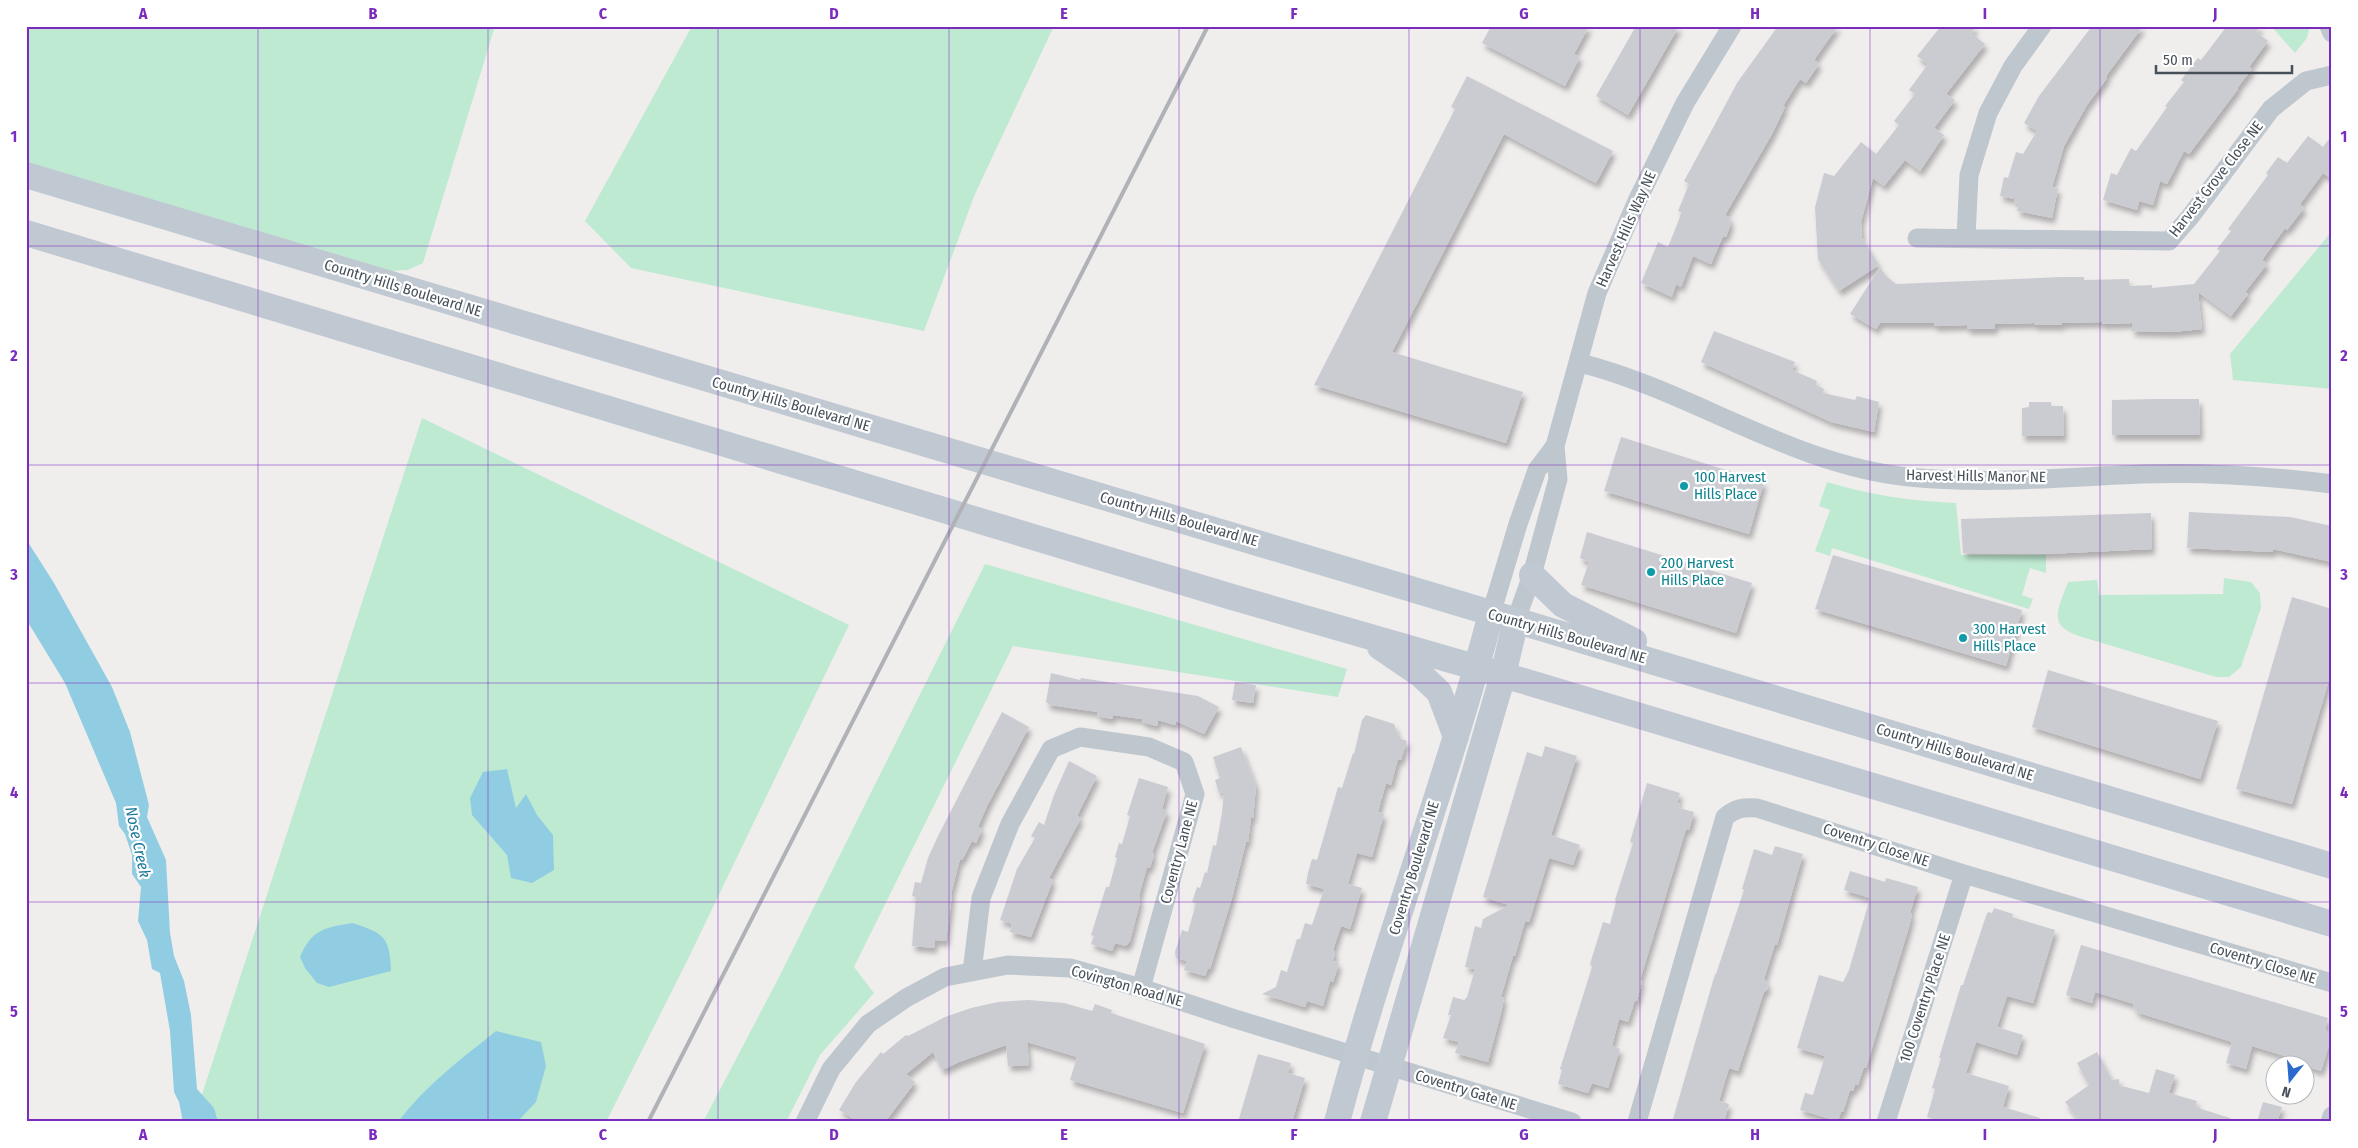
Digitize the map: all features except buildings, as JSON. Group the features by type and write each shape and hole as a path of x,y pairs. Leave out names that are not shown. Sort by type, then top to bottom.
{"main road":[{"name":"Country Hills Boulevard NE","path":"26,175 1232,534 1491,614 2332,866"},
{"path":"26,234 896,494 1232,597 1477,668 2332,924"},
{"path":"1532,575 1563,605 1603,627 1716,680"},
{"name":"Coventry Boulevard NE","path":"1337,1122 1355,1055 1477,668 1491,614"},
{"name":"Coventry Boulevard NE","path":"1372,1122 1503,676 1516,620"},
{"path":"1359,633 1421,675 1439,692 1456,737"}],"street":[{"name":"Harvest Hills Way NE","path":"1491,614 1518,524 1537,470 1555,446 1580,362 1597,293 1637,202 1685,103 1732,26"},
{"path":"1966,237 1969,175 1988,113 2013,66 2042,26"},
{"path":"2328,26 2332,33"},
{"name":"Harvest Grove Close NE","path":"1917,238 1966,237 2169,241 2190,217 2271,109 2306,81 2332,75"},
{"name":"Harvest Hills Manor NE","path":"1580,362 1612,371 1838,463 1908,477 1973,479 2208,474 2270,477 2332,484"},
{"name":"Harvest Hills Way NE","path":"1516,620 1532,575 1558,479 1555,446"},
{"name":"Coventry Lane NE","path":"972,972 981,898 1010,824 1051,749 1080,737 1149,747 1184,762 1195,794 1141,988"},
{"name":"Coventry Close NE","path":"1637,1122 1726,817 1734,810 1743,807 1757,808 1964,874 2332,983"},
{"name":"100 Coventry Place NE","path":"1886,1122 1964,874"},
{"name":"Covington Road NE","path":"805,1122 831,1069 868,1024 906,998 945,977 1008,965 1070,968 1141,988 1388,1066"},
{"name":"Coventry Gate NE","path":"1388,1066 1572,1122"},
{"path":"2330,1122 2332,1116"}],"green space":[{"path":"26,26 495,26 423,263 408,270 391,271 26,162"},
{"path":"692,26 1054,26 975,194 924,331 631,268 585,221"},
{"path":"2271,26 2310,26 2307,38 2295,53"},
{"path":"2332,231 2332,389 2233,380 2230,354"},
{"path":"422,418 849,625 687,961 606,1122 193,1122"},
{"path":"1827,482 1891,497 1956,503 1961,555 2046,555 2046,573 2030,568 2022,595 2033,599 2029,609 1832,548 1830,556 1815,551 1830,510 1819,506"},
{"path":"985,564 1347,669 1338,697 1013,646 854,967 874,993 820,1055 786,1122 703,1122 777,981"},
{"path":"2224,578 2251,582 2260,593 2261,608 2241,667 2229,677 2216,677 2082,637 2063,628 2059,622 2059,609 2068,582 2097,580 2099,595 2223,594"}],"water":[{"name":"Nose Creek","path":"26,539 54,583 112,687 130,732 149,805 147,817 166,860 170,933 174,956 184,981 191,1015 197,1089 214,1108 218,1122 183,1122 179,1102 174,1092 170,1031 160,973 152,969 147,940 138,921 141,887 132,874 132,855 125,834 119,826 116,803 65,683 26,619"},
{"path":"507,769 516,808 526,794 537,815 553,835 554,870 532,883 511,878 507,855 472,815 470,798 483,772"},
{"path":"352,923 371,930 383,938 389,951 391,971 329,987 317,983 305,968 300,957 309,941 320,931"},
{"path":"496,1031 541,1042 546,1066 536,1102 517,1122 398,1122 432,1084"}],"railway":[{"path":"648,1122 1208,26"}],"place":[{"name":"100 Harvest Hills Place","path":"1684,486"},
{"name":"200 Harvest Hills Place","path":"1651,572"},
{"name":"300 Harvest Hills Place","path":"1963,638"}]}
